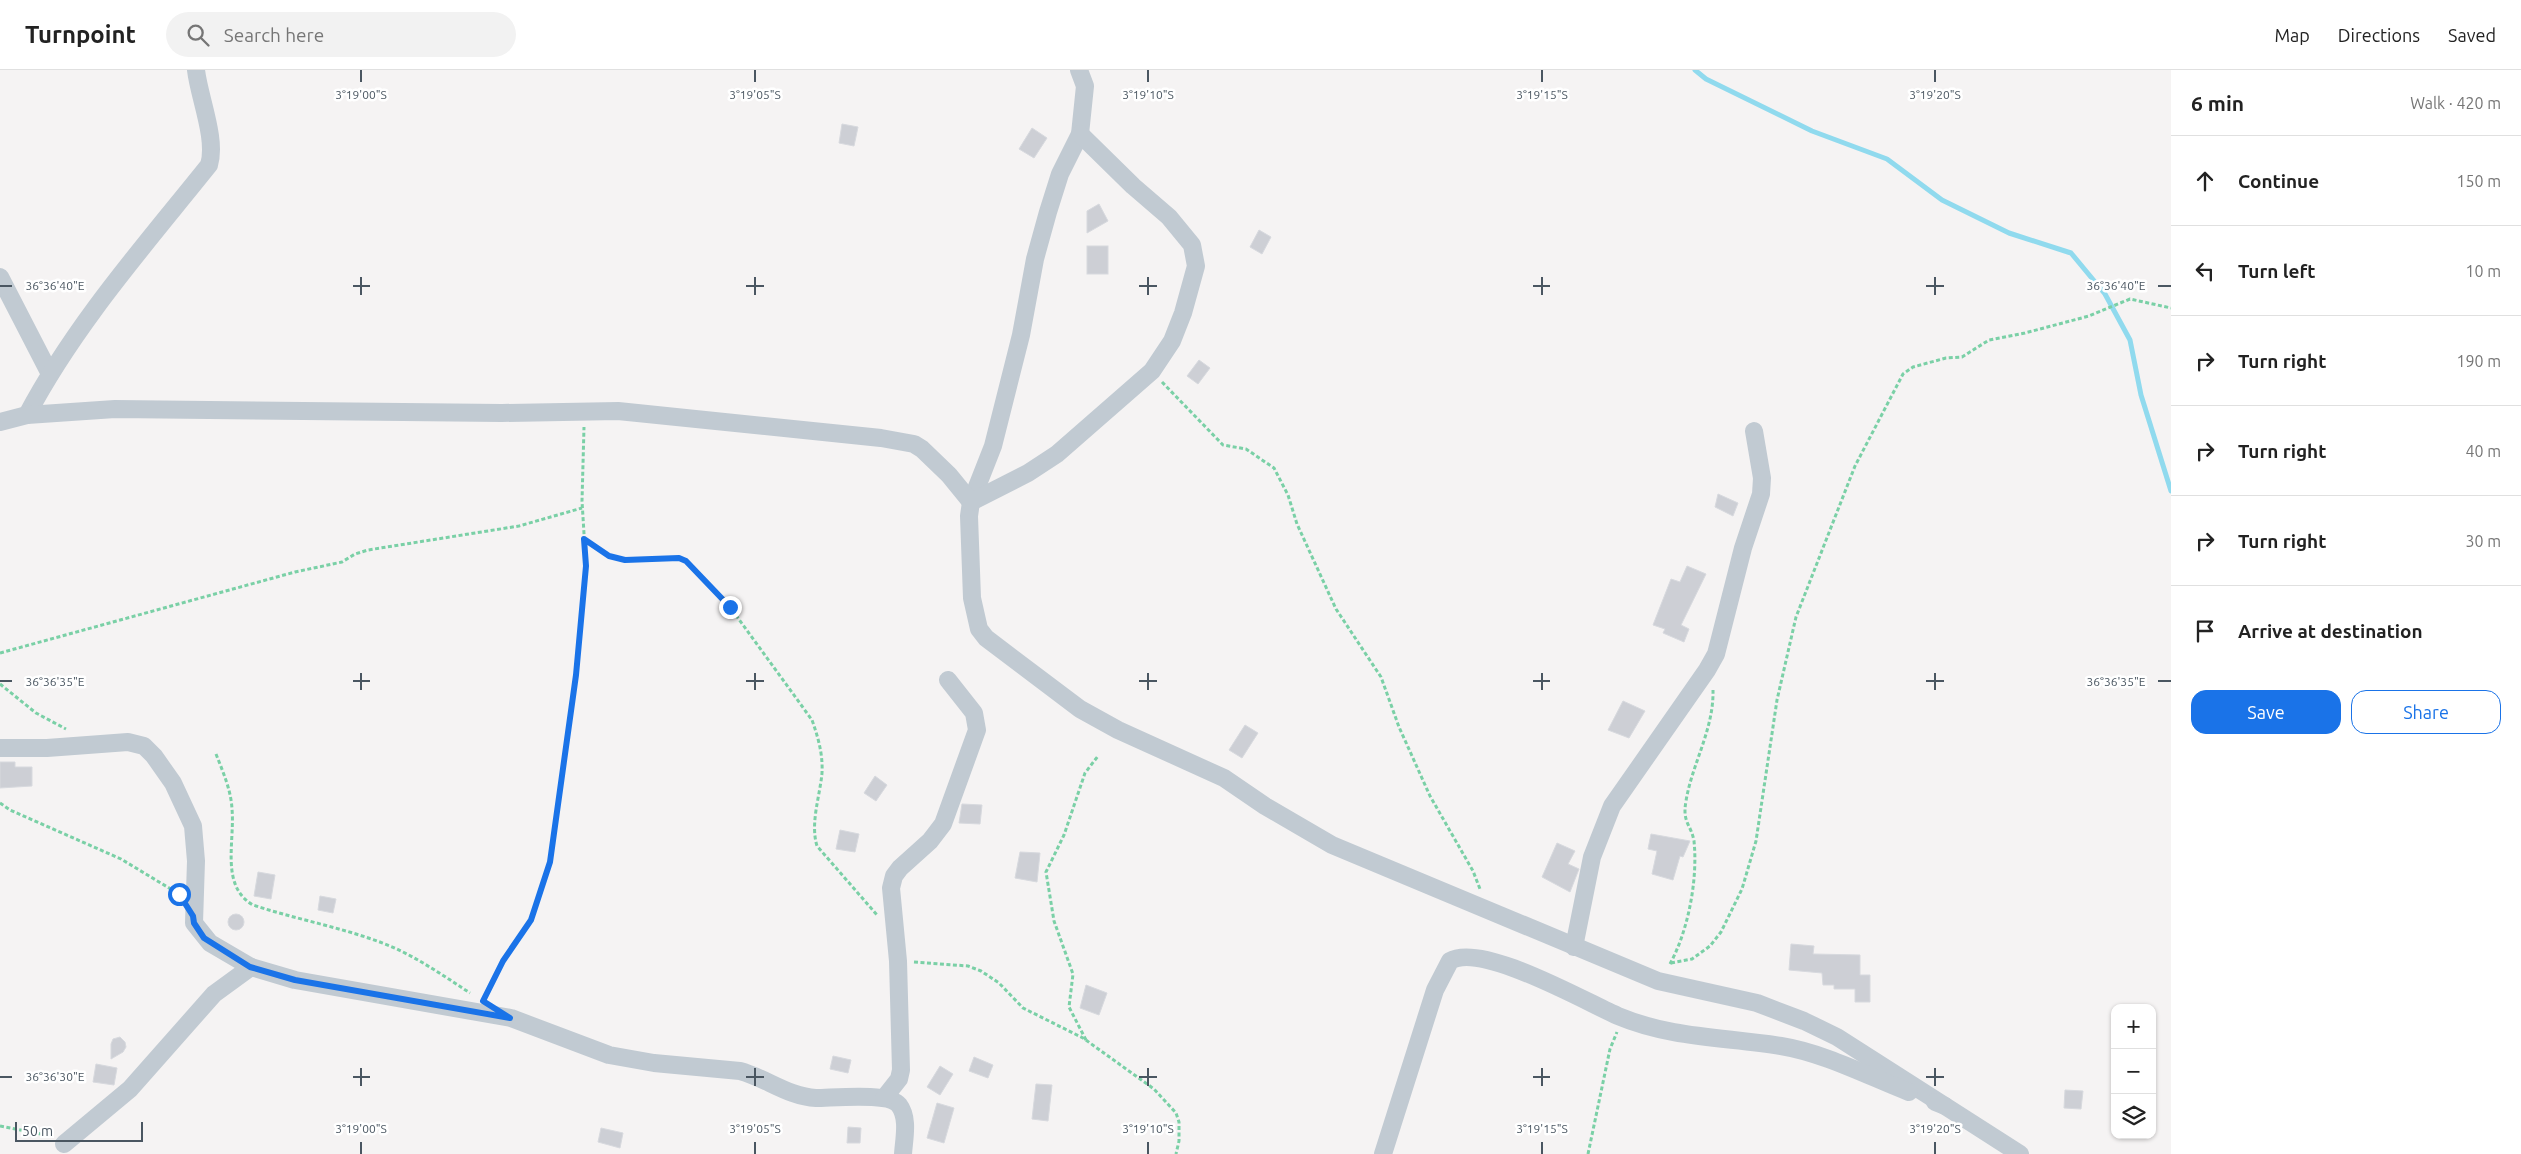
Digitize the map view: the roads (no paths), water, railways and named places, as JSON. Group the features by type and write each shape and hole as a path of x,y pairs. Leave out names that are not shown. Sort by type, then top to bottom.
{"street":[{"path":"26,415 49,372 106,294 209,165 211,153 210,139 196,70"},
{"path":"1080,70 1085,86 1080,134 1060,174 1034,259 1021,335 994,446 971,502 969,516 972,598 975,617 986,638 1080,709 1118,730 1224,778 1264,806 1332,846 1658,981 1757,1003 1804,1020 1837,1037 2020,1154"},
{"path":"971,502 1028,473 1057,454 1152,371 1172,341 1183,313 1196,266 1192,245 1169,217 1133,186 1080,134"},
{"path":"0,277 49,372"},
{"path":"0,422 26,415 115,409 502,413 618,411 903,442 922,449 949,475 971,502"},
{"path":"1574,947 1592,856 1612,806 1708,670 1716,654 1743,548 1761,494 1762,478 1754,431"},
{"path":"884,1098 899,1079 901,1070 898,961 891,888 894,876 930,842 943,824 977,730 974,713 948,680"},
{"path":"0,748 128,742 144,746 154,756 173,783 195,834 196,860 193,916 199,931 210,943 250,967 295,980 510,1018 531,1024 573,1044 609,1055 654,1063 754,1074 798,1095 884,1098 896,1102 903,1113 905,1126 903,1154"},
{"path":"1383,1154 1435,990 1450,961 1456,957 1474,957 1516,967 1645,1027 1782,1046 1827,1060 1945,1106"},
{"path":"64,1144 130,1089 214,994 250,967"}],"waterway":[{"path":"1695,70 1706,79 1812,131 1887,159 1942,200 2009,233 2071,253 2105,294 2130,340 2141,395 2171,491"}]}
